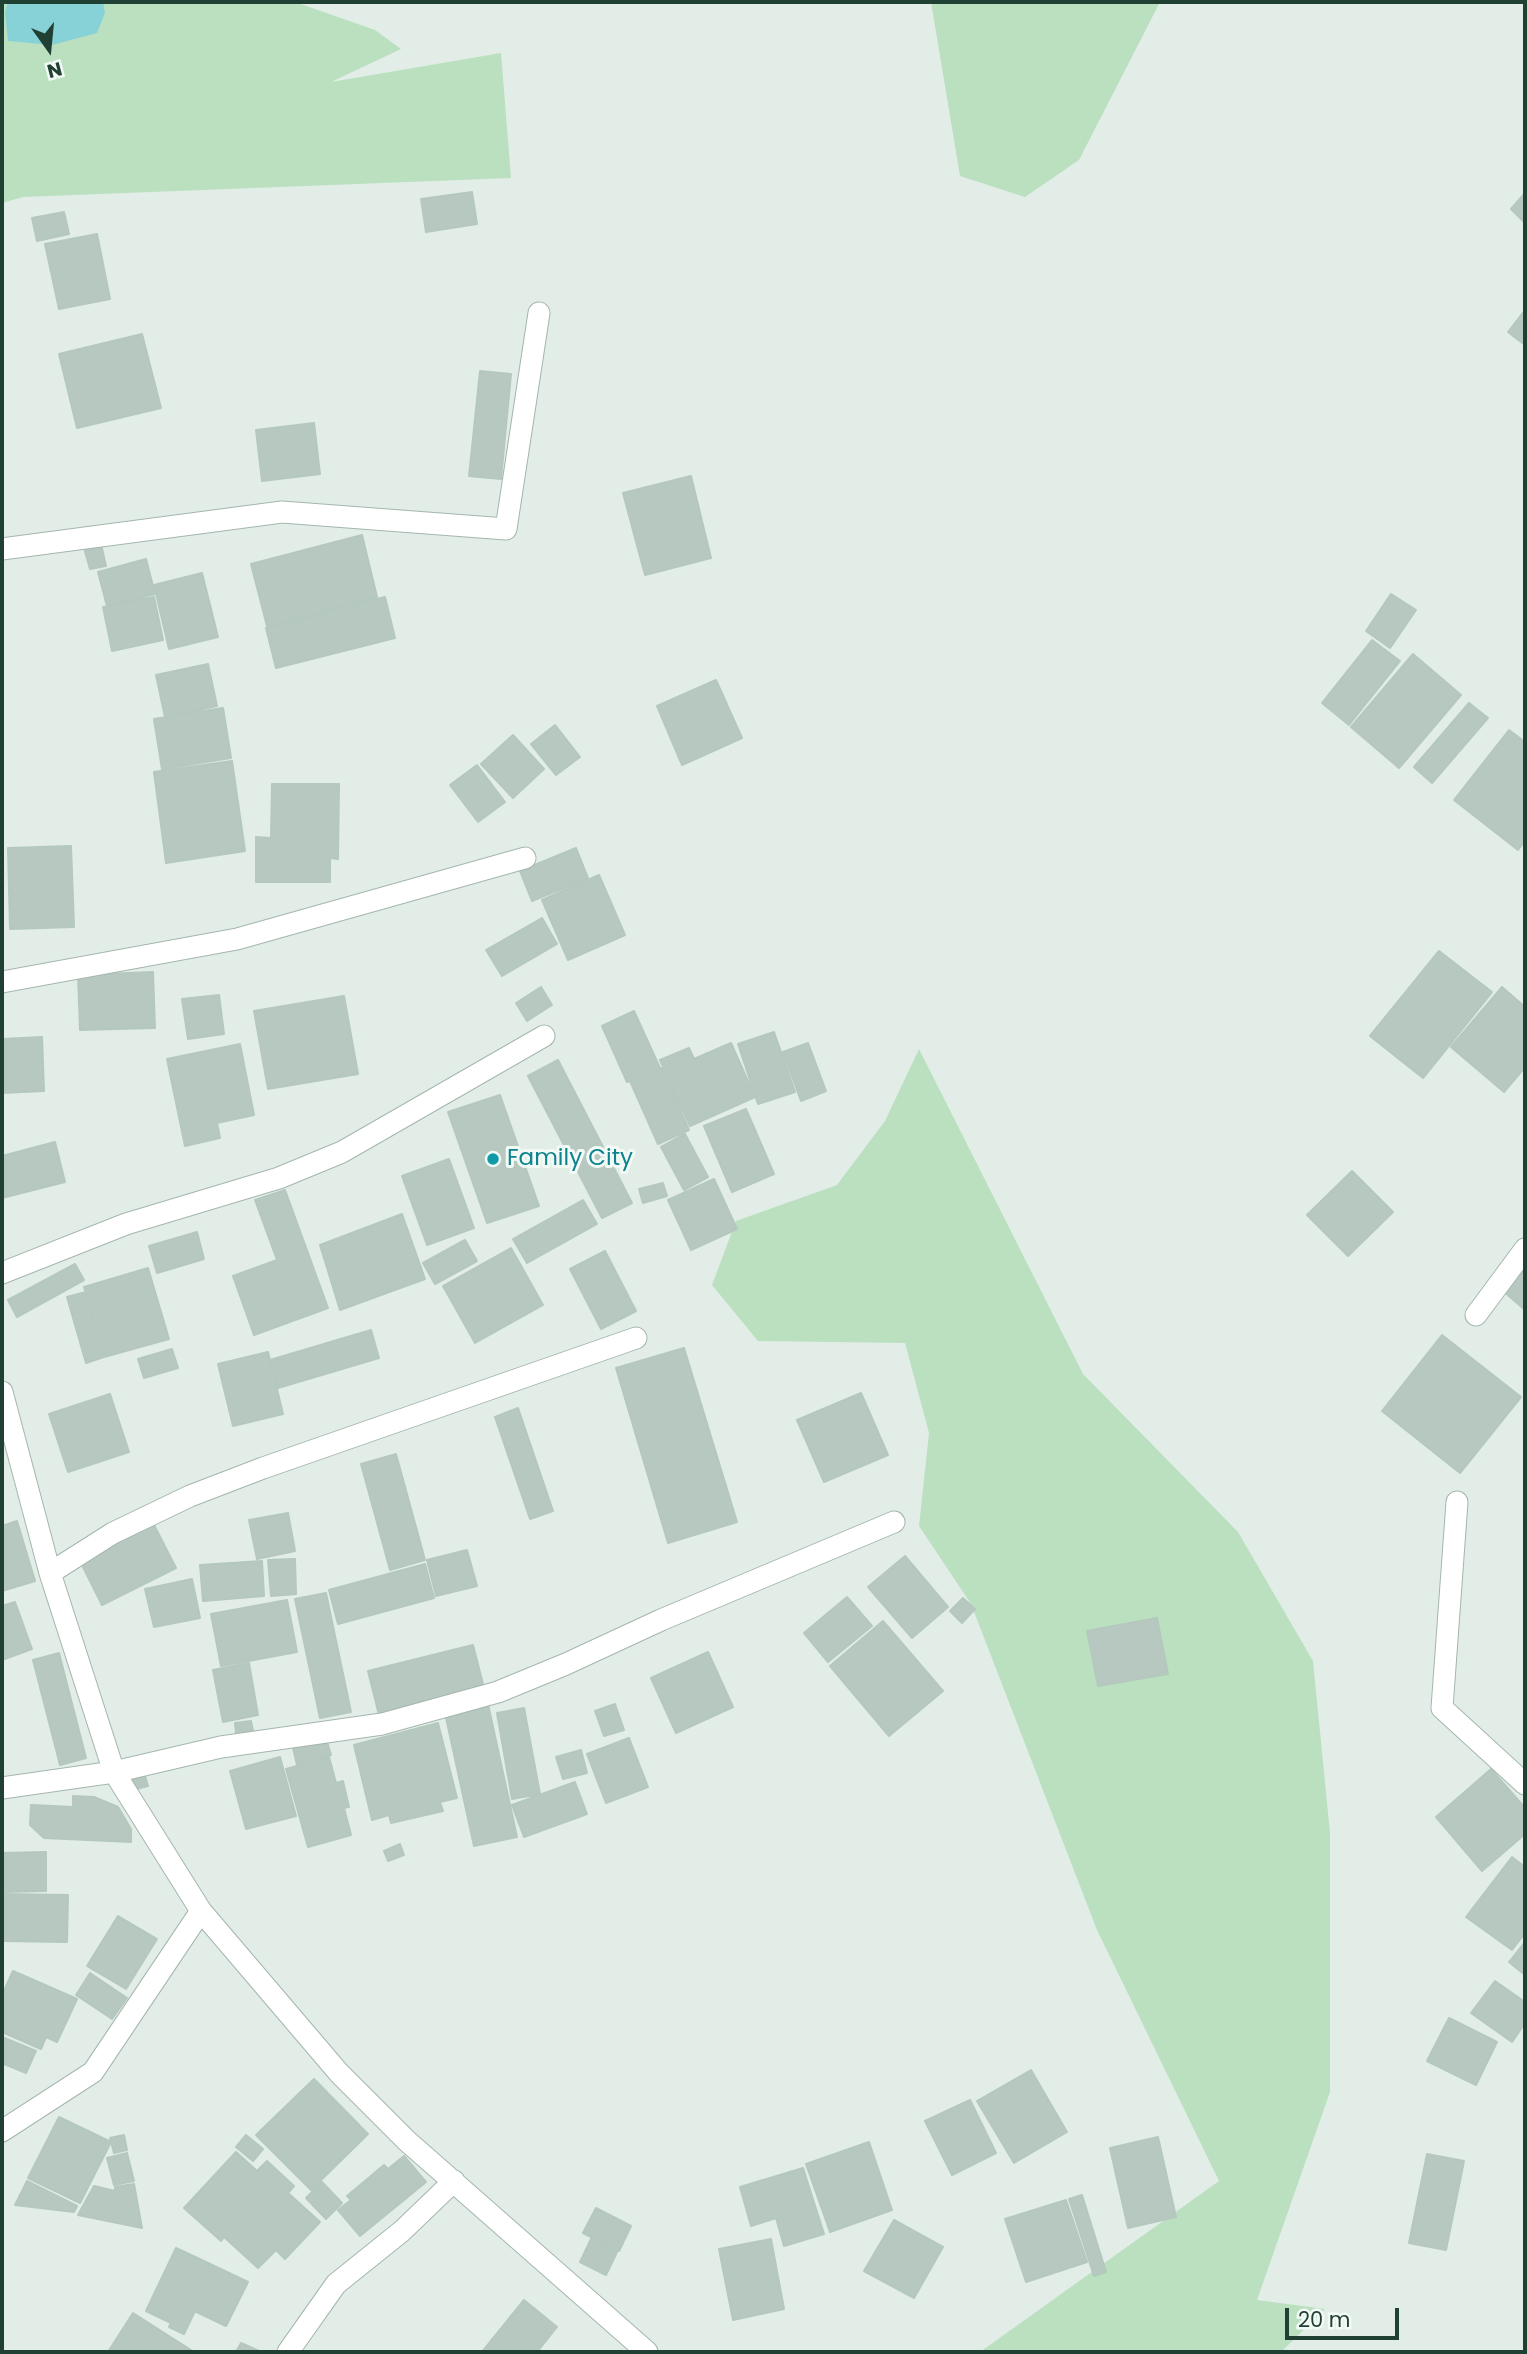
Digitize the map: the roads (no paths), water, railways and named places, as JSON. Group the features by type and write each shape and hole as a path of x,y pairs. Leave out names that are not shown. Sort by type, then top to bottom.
{"street":[{"path":"2,549 282,512 506,529 539,313"},
{"path":"2,982 237,939 525,858"},
{"path":"2,1273 126,1224 310,1167 342,1152 544,1036"},
{"path":"1476,1315 1525,1249"},
{"path":"50,1573 113,1533 190,1496 636,1338"},
{"path":"2,1392 50,1573 114,1772 201,1911 339,2073 407,2141 647,2352"},
{"path":"1457,1502 1442,1708 1525,1784"},
{"path":"2,1788 114,1772 221,1747 382,1724 498,1692 894,1522"},
{"path":"2,2131 93,2072 201,1911"},
{"path":"288,2352 337,2284 402,2231 454,2181"}],"water":[{"path":"8,2 103,2 105,13 97,33 52,45 8,41 5,12"}],"place":[{"name":"Family City","path":"493,1159"}]}
